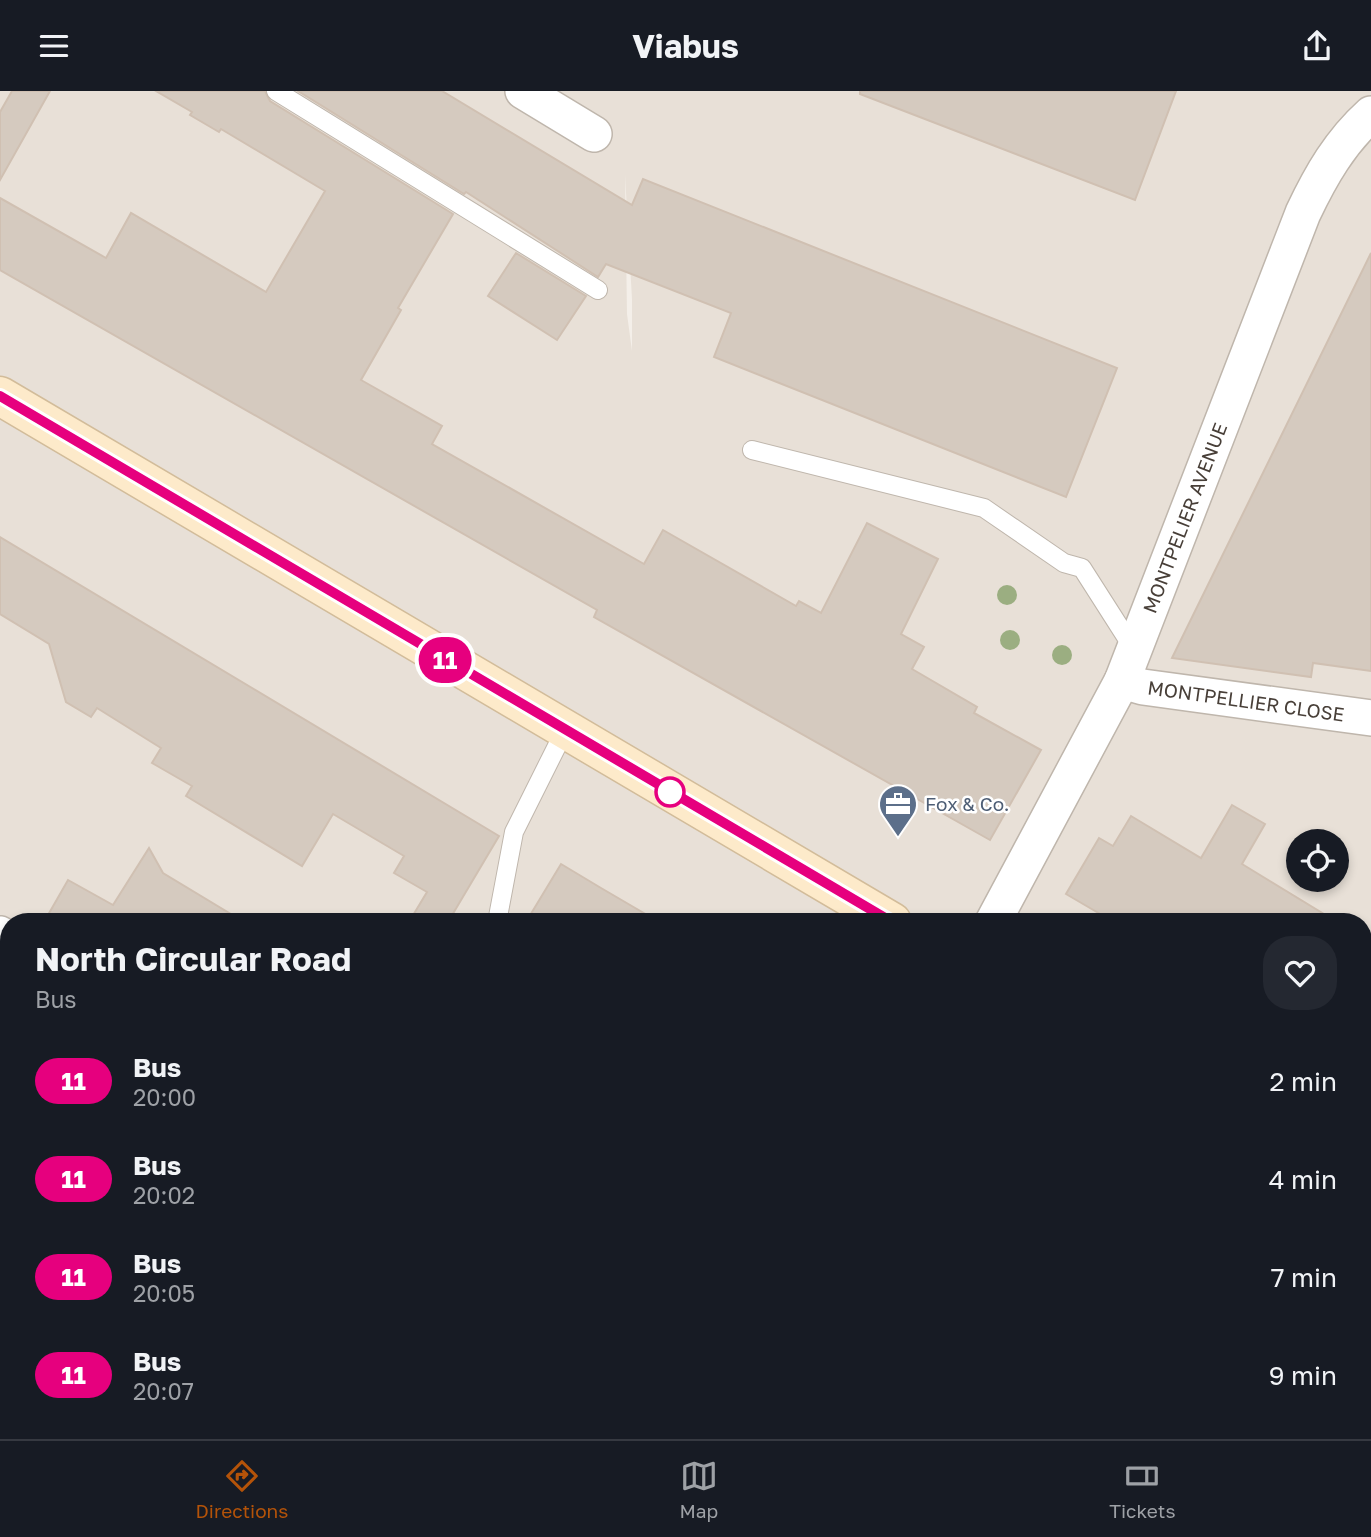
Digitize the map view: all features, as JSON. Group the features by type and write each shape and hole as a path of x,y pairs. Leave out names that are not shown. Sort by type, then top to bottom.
{"main road":[{"path":"0,396 877,913"}],"street":[{"path":"523,91 594,134"},
{"name":"MONTPELIER AVENUE","path":"998,913 1129,666 1303,213 1322,173 1350,132 1371,114"},
{"name":"MONTPELLIER CLOSE","path":"1129,666 1143,687 1371,718"}],"lane":[{"path":"276,91 598,291"},
{"path":"752,450 984,507 1064,563 1082,568 1129,666"},
{"path":"499,913 514,832 565,730"}],"shaded area":[{"path":"0,91 1371,91 1371,913 0,913","holes":["625,175 632,299 632,351 627,314"]}],"building":[{"path":"12,91 50,91 0,180 0,112"},
{"path":"156,91 265,91 270,101 453,214 398,308 401,310 361,380 442,426 432,444 644,564 663,530 796,606 799,601 821,613 867,523 938,559 901,634 924,647 912,669 977,707 974,713 1041,750 990,840 594,617 597,610 0,270 0,198 106,258 131,213 266,292 325,191 221,129 219,132 190,115 192,112"},
{"path":"298,91 442,91 632,205 643,179 1117,368 1066,497 714,357 731,313 606,264 598,277 466,192 464,194"},
{"path":"860,91 1176,91 1135,200 860,94"},
{"path":"516,253 586,296 557,340 488,296"},
{"path":"1371,253 1371,671 1313,663 1311,677 1172,658"},
{"path":"0,537 499,836 453,913 414,913 427,892 394,873 404,856 333,814 302,866 186,796 192,786 152,763 161,748 97,708 91,717 66,702 49,644 0,614"},
{"path":"1232,805 1265,824 1242,864 1322,913 1099,913 1066,894 1099,838 1113,846 1131,816 1201,858"},
{"path":"149,848 163,873 229,913 49,913 68,880 113,905"},
{"path":"561,864 644,913 531,913"}],"bus line":[{"name":"11","path":"0,396 877,913"}],"place":[{"name":"Fox & Co.","path":"898,838"}]}
